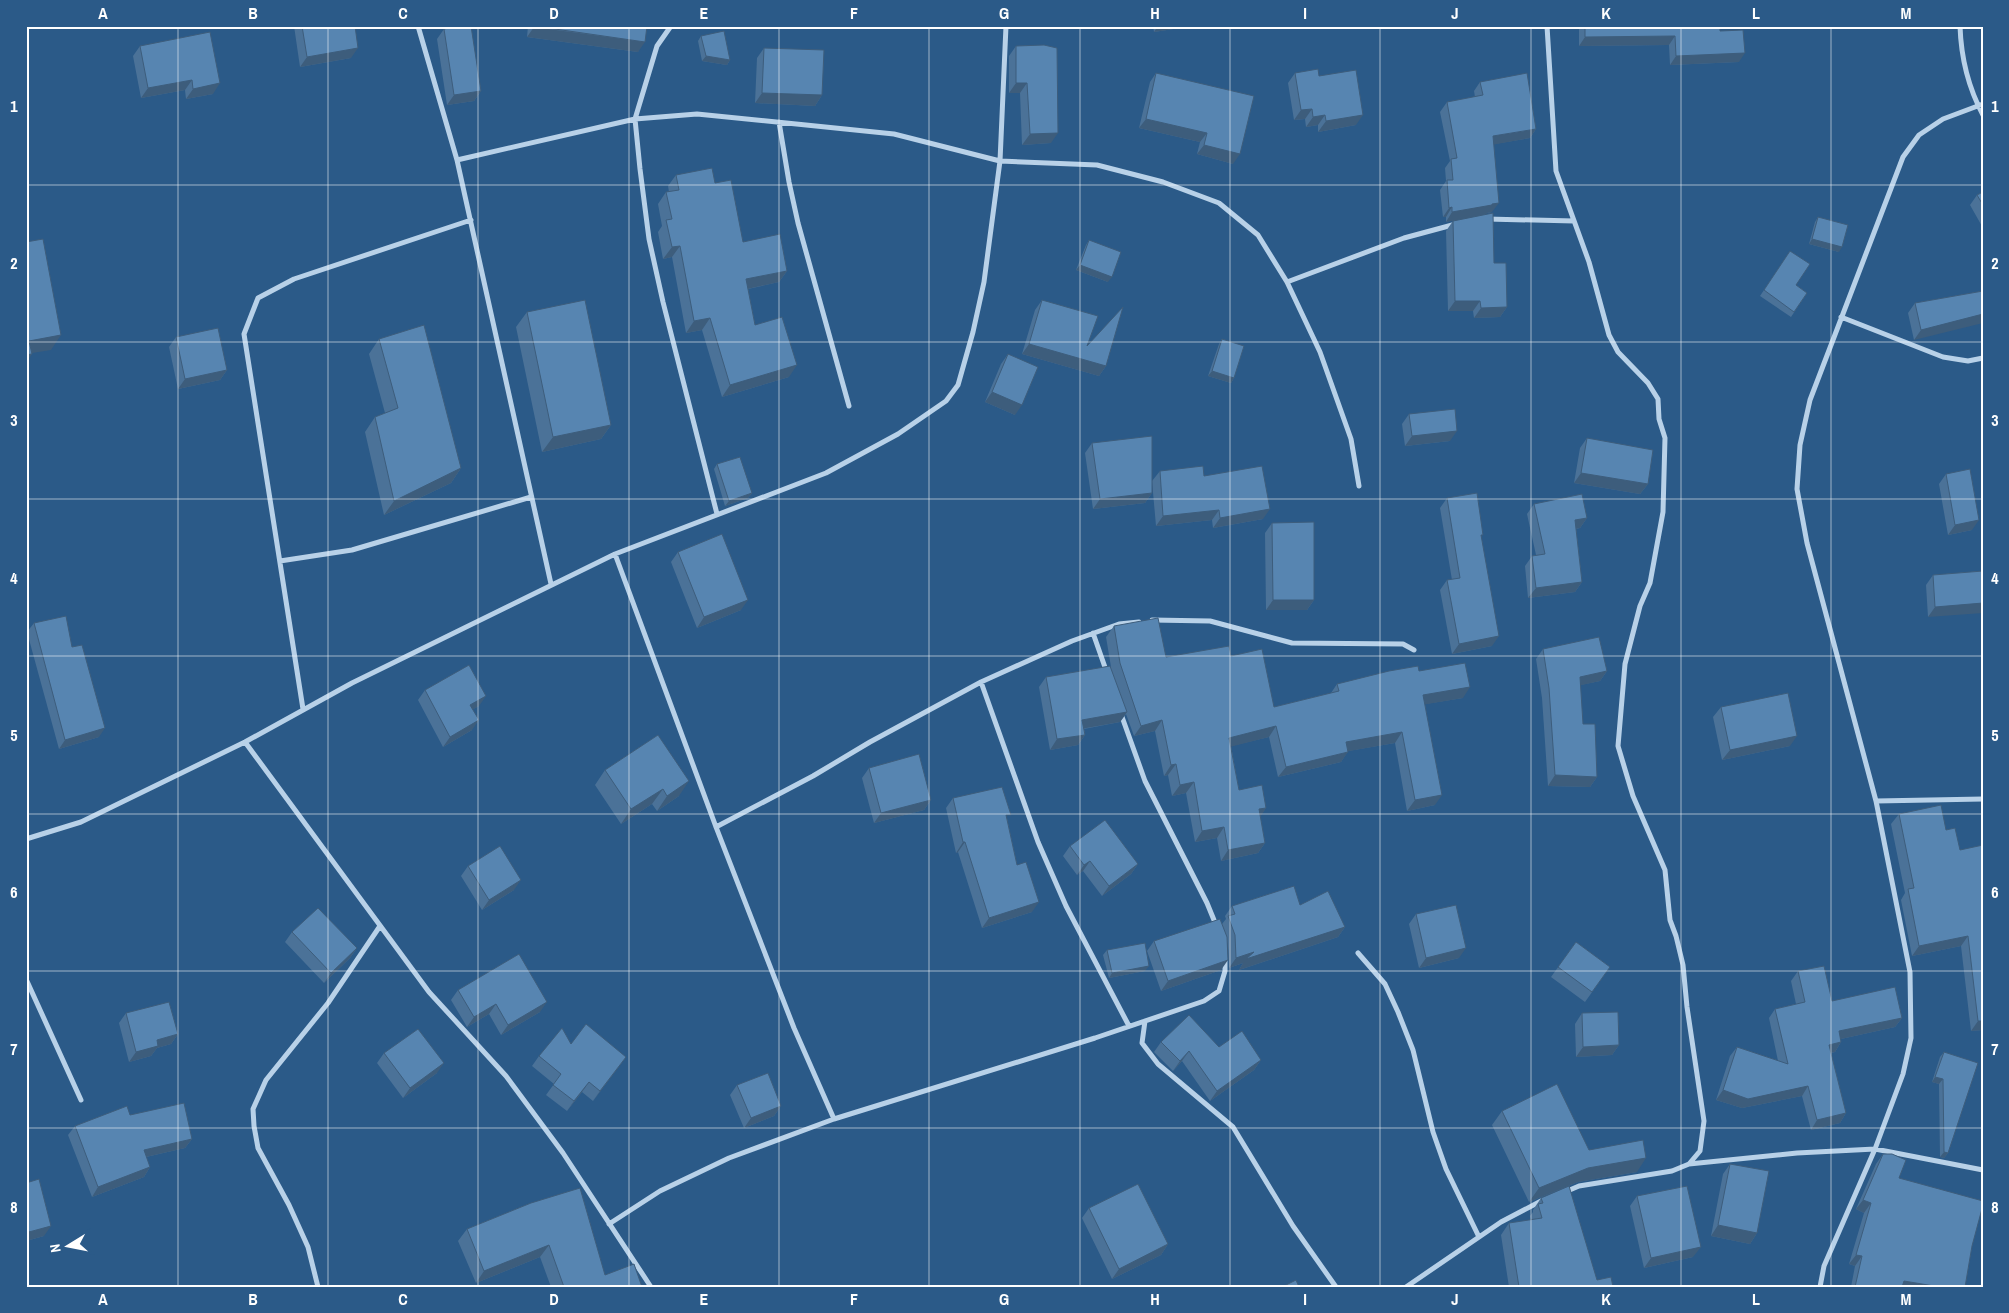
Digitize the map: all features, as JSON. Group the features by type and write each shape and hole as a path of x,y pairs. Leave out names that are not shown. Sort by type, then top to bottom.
{"street":[{"path":"418,26 457,160 551,584"},
{"path":"671,26 657,46 635,119 649,239 663,302 717,514"},
{"path":"26,839 81,822 245,742 360,679 615,554 826,473 898,434 946,402 958,385 973,332 984,282 1000,162 1006,26"},
{"path":"1547,26 1556,171 1589,262 1609,335 1618,352 1648,384 1658,399 1659,419 1665,438 1663,512 1650,583 1640,606 1625,664 1618,746 1632,796 1665,870 1670,920 1683,965 1687,1007 1704,1122 1700,1152 1689,1164"},
{"path":"1960,26 1963,58 1983,115"},
{"path":"1820,1287 1824,1266 1875,1148 1903,1074 1911,1038 1910,972 1876,800 1806,543 1798,489 1800,444 1810,400 1902,157 1919,135 1943,119 1980,105"},
{"path":"457,160 635,119 697,114 894,134 1000,162 1097,165 1163,182 1219,203 1258,235 1287,282 1320,352 1348,430 1359,486"},
{"path":"779,122 788,182 798,223 849,406"},
{"path":"1479,220 1504,218 1574,221"},
{"path":"303,709 244,334 258,298 294,279 471,220"},
{"path":"1287,282 1404,238 1462,223"},
{"path":"1841,317 1943,357 1968,361 1983,358"},
{"path":"280,560 352,550 531,497"},
{"path":"615,554 716,827 794,1028 834,1119"},
{"path":"716,827 813,776 870,742 980,682 1040,654 1120,624 1159,620 1210,621 1292,643 1403,644 1414,650"},
{"path":"1093,633 1110,682"},
{"path":"980,682 1038,842 1066,906 1129,1026"},
{"path":"1119,707 1145,780 1207,903 1218,929"},
{"path":"245,742 429,992 506,1076 564,1153 651,1287"},
{"path":"1876,800 1983,799"},
{"path":"318,1287 308,1246 289,1205 258,1148 253,1109 266,1080 328,1002 380,926"},
{"path":"609,1224 660,1191 730,1158 834,1119 1145,1021 1204,1000 1219,992 1225,971 1225,954"},
{"path":"1358,954 1385,984 1398,1012 1413,1050 1433,1132 1446,1168 1478,1237"},
{"path":"26,979 81,1100"},
{"path":"1145,1021 1142,1043 1158,1064 1232,1127 1293,1226 1336,1287"},
{"path":"1562,1193 1580,1186 1672,1171 1689,1164 1797,1153 1875,1148 1983,1170"},
{"path":"1406,1287 1501,1222 1546,1199"}],"building":[{"path":"302,26 355,26 358,48 307,57"},
{"path":"471,26 481,91 454,95 444,29"},
{"path":"534,26 647,26 645,42"},
{"path":"1585,26 1720,26 1720,31 1743,30 1745,53 1676,56 1675,36 1585,37"},
{"path":"724,31 730,60 706,56 701,36"},
{"path":"210,32 220,83 193,89 192,80 148,88 140,46"},
{"path":"1044,45 1057,48 1058,133 1030,134 1027,83 1016,83 1016,46"},
{"path":"764,48 824,50 822,95 762,93"},
{"path":"1318,69 1319,76 1356,70 1363,115 1326,121 1325,115 1313,117 1312,109 1301,110 1295,73"},
{"path":"1156,73 1254,96 1240,154 1204,145 1207,133 1146,119"},
{"path":"1527,73 1536,129 1493,136 1499,203 1452,212 1452,207 1449,208 1447,180 1453,180 1451,159 1457,158 1447,102 1483,95 1480,82"},
{"path":"712,168 715,183 731,180 743,242 780,234 787,271 746,279 755,325 782,317 797,365 730,385 710,318 694,321 680,246 672,247 666,220 672,219 666,192 679,190 676,175"},
{"path":"1983,192 1983,205 1977,195"},
{"path":"1493,213 1494,263 1506,263 1507,307 1481,308 1480,301 1455,301 1453,221"},
{"path":"1818,217 1848,225 1842,247 1812,239"},
{"path":"43,239 61,335 29,341 32,354 26,355 26,242"},
{"path":"1089,240 1121,252 1112,277 1080,265"},
{"path":"1790,251 1810,264 1796,285 1807,293 1794,312 1764,290"},
{"path":"1983,291 1983,314 1921,330 1915,303"},
{"path":"585,300 611,425 553,437 527,312"},
{"path":"1042,300 1098,316 1087,346 1123,307 1106,366 1029,344"},
{"path":"424,325 461,468 394,501 375,417 398,408 379,339"},
{"path":"218,328 227,370 185,379 176,337"},
{"path":"1222,339 1244,346 1234,378 1212,371"},
{"path":"1008,354 1038,367 1022,405 992,392"},
{"path":"1455,409 1457,431 1412,436 1409,414"},
{"path":"1152,436 1152,493 1100,499 1092,443"},
{"path":"1587,438 1653,450 1648,484 1581,473"},
{"path":"740,457 752,493 729,501 717,464"},
{"path":"1203,466 1204,476 1262,466 1270,509 1220,518 1219,510 1163,516 1160,471"},
{"path":"1970,469 1979,520 1955,525 1946,474"},
{"path":"1477,493 1483,535 1481,535 1499,636 1459,644 1447,580 1460,578 1447,498"},
{"path":"1582,494 1587,518 1575,520 1582,582 1536,588 1532,556 1545,554 1534,504"},
{"path":"1314,522 1314,600 1273,600 1272,523"},
{"path":"722,534 748,600 704,617 678,552"},
{"path":"1983,571 1983,603 1935,607 1933,575"},
{"path":"66,616 72,647 82,645 105,728 65,740 34,623"},
{"path":"1158,618 1166,657 1229,646 1231,656 1262,649 1274,707 1339,691 1337,684 1389,671 1418,666 1419,671 1465,663 1470,687 1423,695 1442,795 1415,800 1402,732 1346,742 1348,752 1286,767 1276,726 1229,738 1239,790 1262,785 1266,808 1259,809 1265,843 1228,850 1224,827 1202,831 1194,782 1180,785 1176,764 1171,765 1162,720 1141,726 1120,663 1114,626"},
{"path":"1599,637 1607,671 1580,677 1583,724 1595,724 1597,777 1555,775 1549,688 1543,649"},
{"path":"469,665 486,696 470,705 479,720 450,737 425,690"},
{"path":"1110,666 1127,712 1082,720 1085,735 1057,739 1046,677"},
{"path":"1788,693 1797,736 1730,750 1721,707"},
{"path":"658,735 689,781 667,796 663,789 631,809 605,770"},
{"path":"919,754 931,800 881,813 869,768"},
{"path":"1002,787 1011,815 1006,815 1017,865 1026,862 1039,902 989,918 965,842 963,842 953,798"},
{"path":"1941,805 1946,830 1955,828 1960,850 1983,845 1983,1021 1978,1021 1968,936 1919,946 1908,889 1914,888 1899,814"},
{"path":"1105,820 1138,864 1109,886 1090,861 1084,865 1070,846"},
{"path":"500,846 521,880 489,900 468,866"},
{"path":"1294,886 1300,905 1328,891 1345,927 1246,959 1254,952 1236,958 1235,935 1228,916 1235,914 1232,906"},
{"path":"1456,905 1466,948 1426,958 1416,914"},
{"path":"318,908 357,948 331,973 292,932"},
{"path":"1220,919 1227,937 1228,960 1168,981 1154,941"},
{"path":"1576,942 1610,967 1592,992 1558,967"},
{"path":"1145,943 1149,966 1112,973 1107,950"},
{"path":"519,954 547,1002 508,1025 496,1004 474,1017 458,990"},
{"path":"1824,966 1832,1001 1895,987 1902,1018 1839,1031 1841,1042 1829,1045 1846,1113 1817,1120 1808,1086 1748,1099 1723,1090 1737,1047 1788,1064 1775,1009 1805,1002 1798,971"},
{"path":"169,1002 178,1034 157,1040 158,1046 136,1052 126,1013"},
{"path":"1618,1012 1619,1045 1583,1047 1582,1013"},
{"path":"1189,1015 1219,1047 1242,1031 1261,1060 1217,1091 1189,1051 1180,1061 1161,1042"},
{"path":"586,1024 626,1057 600,1091 589,1082 574,1101 553,1085 561,1074 539,1056 562,1028 571,1044"},
{"path":"418,1029 444,1063 410,1088 384,1053"},
{"path":"1944,1052 1978,1063 1948,1153 1944,1152 1943,1079 1935,1077"},
{"path":"768,1073 781,1106 751,1118 737,1085"},
{"path":"1557,1084 1589,1150 1643,1140 1646,1158 1588,1168 1539,1188 1502,1111"},
{"path":"184,1103 192,1139 144,1150 150,1167 98,1187 75,1126 127,1106 130,1115"},
{"path":"1883,1154 1892,1154 1906,1160 1899,1178 1983,1201 1972,1246 1965,1287 1940,1287 1904,1281 1902,1287 1855,1287 1862,1256 1856,1255 1871,1203 1863,1200"},
{"path":"1730,1164 1769,1171 1757,1233 1718,1225"},
{"path":"39,1179 51,1226 29,1232 26,1222 26,1183"},
{"path":"1138,1184 1168,1244 1119,1269 1089,1208"},
{"path":"1569,1186 1597,1280 1611,1277 1613,1287 1519,1287 1509,1223 1542,1218 1538,1204 1543,1203 1541,1198"},
{"path":"1687,1186 1701,1247 1651,1258 1637,1196"},
{"path":"580,1188 605,1275 634,1264 642,1287 564,1287 549,1245 484,1271 467,1229 531,1203"},
{"path":"1296,1280 1299,1287 1282,1287"}]}
